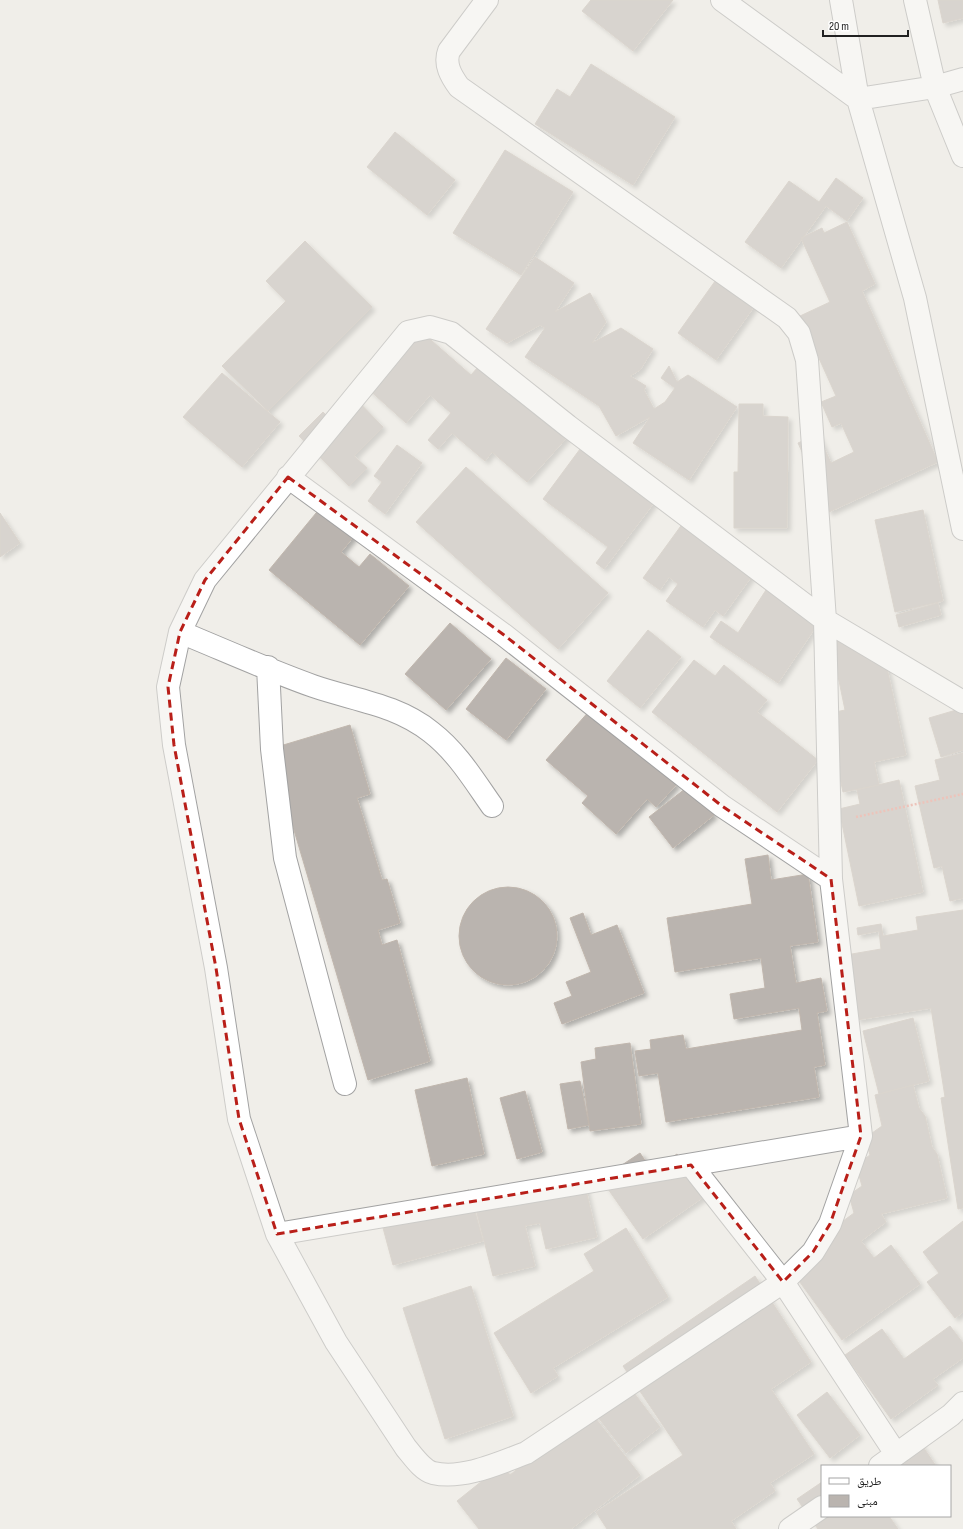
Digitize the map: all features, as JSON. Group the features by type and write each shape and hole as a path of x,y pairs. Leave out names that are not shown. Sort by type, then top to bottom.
{"street":[{"path":"487,0 446,57 452,78 459,87 787,318 799,333 807,360 825,620 831,879 861,1136 830,1224 813,1252 783,1282 526,1453 481,1470 458,1474 432,1473 418,1463 406,1448 340,1349 277,1234 239,1119 216,968 174,745 168,687 180,632 205,580 408,332 430,327 451,333 568,426 825,620 963,702"},
{"path":"722,0 858,99 935,87 963,79"},
{"path":"841,0 858,99 915,298 963,529"},
{"path":"915,0 935,87 963,156"},
{"path":"288,477 504,635 722,806 831,879"},
{"path":"180,632 314,686 359,698 407,717 430,731 459,757 492,806"},
{"path":"268,667 272,749 285,858 345,1084"},
{"path":"277,1234 861,1136"},
{"path":"691,1165 783,1282 888,1460 952,1415 963,1403"},
{"path":"790,1529 821,1507"}],"path":[{"path":"830,823 963,794"}],"highlighted area":[{"path":"288,477 504,635 722,806 831,879 861,1136 830,1224 813,1252 783,1282 691,1165 277,1234 239,1119 216,968 174,745 168,687 180,632 205,580"}],"building":[{"path":"591,0 673,0 633,51 582,11"},
{"path":"938,0 963,0 963,18 943,23"},
{"path":"591,64 675,117 633,185 535,124 557,89 570,97"},
{"path":"395,132 455,180 427,215 367,167"},
{"path":"505,150 573,192 521,275 453,233"},
{"path":"836,178 863,198 847,221 826,206 781,268 745,242 789,181 819,202"},
{"path":"847,222 875,284 862,291 938,462 829,512 798,443 818,434 831,463 854,452 841,423 832,427 821,402 836,396 800,316 830,302 801,238 822,228 824,233"},
{"path":"305,241 372,307 268,411 222,366 286,301 266,281"},
{"path":"535,257 574,283 555,312 590,293 606,322 592,343 621,328 653,349 640,370 630,376 646,386 644,390 654,409 665,402 675,388 661,378 669,366 677,382 688,375 737,407 689,480 633,443 650,417 616,436 599,406 525,357 545,328 540,325 507,343 486,329"},
{"path":"718,277 756,304 716,360 678,333"},
{"path":"408,320 471,375 485,359 570,434 527,482 492,452 485,461 452,433 438,449 428,440 451,413 430,395 406,423 357,379"},
{"path":"222,373 280,422 242,467 183,417"},
{"path":"352,395 383,427 354,456 367,468 349,486 299,436 323,412 329,418"},
{"path":"739,404 763,404 763,416 788,417 787,528 734,528 734,472 738,472"},
{"path":"397,445 422,463 385,514 368,501 382,482 374,476"},
{"path":"583,445 656,500 604,569 596,563 608,547 543,499"},
{"path":"466,467 608,593 558,649 416,522"},
{"path":"321,507 355,535 341,552 359,567 370,554 409,586 360,645 269,570"},
{"path":"923,510 943,601 895,612 875,520"},
{"path":"0,513 20,543 0,557"},
{"path":"683,523 754,573 723,616 715,610 703,627 666,601 678,584 669,577 660,590 643,578"},
{"path":"766,590 817,625 778,683 710,637 721,621 738,633"},
{"path":"938,603 941,615 899,627 896,615"},
{"path":"450,623 491,659 446,710 405,674"},
{"path":"648,630 681,657 640,708 607,681"},
{"path":"858,631 883,650 906,755 874,762 879,785 843,792 826,714 845,710 830,637"},
{"path":"506,658 546,689 506,740 466,709"},
{"path":"694,660 715,676 724,665 767,700 757,712 818,760 777,812 652,712"},
{"path":"963,708 963,750 941,757 929,718"},
{"path":"591,709 677,784 656,807 647,799 616,834 582,803 588,796 546,760"},
{"path":"350,725 370,794 357,798 382,880 387,879 400,923 378,930 382,945 397,940 430,1061 368,1080 270,749"},
{"path":"963,753 963,898 950,901 942,866 934,868 915,786 940,780 935,760"},
{"path":"899,780 923,892 859,906 839,809 860,804 857,790"},
{"path":"690,785 714,815 673,848 649,817"},
{"path":"768,855 771,880 808,874 818,942 790,946 796,983 821,978 827,1011 817,1013 825,1065 814,1067 819,1097 666,1122 658,1073 639,1076 635,1051 651,1049 650,1040 683,1035 686,1049 802,1030 799,1008 734,1019 730,994 765,988 761,958 675,972 667,918 752,904 745,859"},
{"path":"508,887 527,891 543,901 553,917 557,936 553,955 543,971 527,981 508,985 489,981 473,971 463,955 459,936 463,917 473,901 489,891"},
{"path":"963,910 963,1208 958,1209 941,1098 945,1097 931,1008 857,1020 846,955 881,949 879,931 858,935 857,928 881,924 883,936 918,930 916,917"},
{"path":"583,913 591,935 617,925 644,993 562,1024 554,1003 572,996 566,982 591,972 570,918"},
{"path":"913,1018 929,1081 879,1094 863,1031"},
{"path":"630,1043 641,1124 590,1131 581,1062 596,1059 595,1048"},
{"path":"467,1078 484,1154 432,1166 415,1090"},
{"path":"580,1081 589,1125 568,1129 560,1084"},
{"path":"913,1085 919,1108 925,1116 932,1147 937,1154 947,1198 881,1214 886,1222 861,1241 874,1258 891,1245 920,1284 842,1340 786,1263 854,1213 849,1195 862,1186 856,1165 870,1155 865,1138 882,1126 875,1095"},
{"path":"525,1091 542,1152 517,1159 500,1098"},
{"path":"640,1153 652,1171 677,1154 705,1196 643,1239 601,1179"},
{"path":"583,1177 597,1237 546,1249 540,1223 525,1226 535,1266 493,1276 476,1209"},
{"path":"469,1190 483,1241 393,1265 379,1213"},
{"path":"963,1221 963,1312 955,1318 927,1282 939,1273 923,1252"},
{"path":"626,1228 668,1297 553,1368 558,1376 531,1393 494,1333 594,1271 584,1254"},
{"path":"755,1276 811,1362 771,1389 814,1454 770,1483 775,1491 731,1521 736,1529 607,1529 596,1512 683,1455 623,1366"},
{"path":"471,1286 513,1416 445,1439 403,1308"},
{"path":"950,1326 963,1343 963,1358 933,1379 938,1385 891,1419 845,1355 882,1329 904,1359"},
{"path":"631,1389 660,1427 626,1453 597,1416"},
{"path":"827,1392 860,1435 830,1458 797,1415"},
{"path":"589,1410 640,1475 571,1529 479,1529 457,1501 502,1465 510,1475"},
{"path":"917,1438 935,1465 877,1465"},
{"path":"821,1483 821,1517 890,1517 898,1529 818,1529 797,1499"}]}
